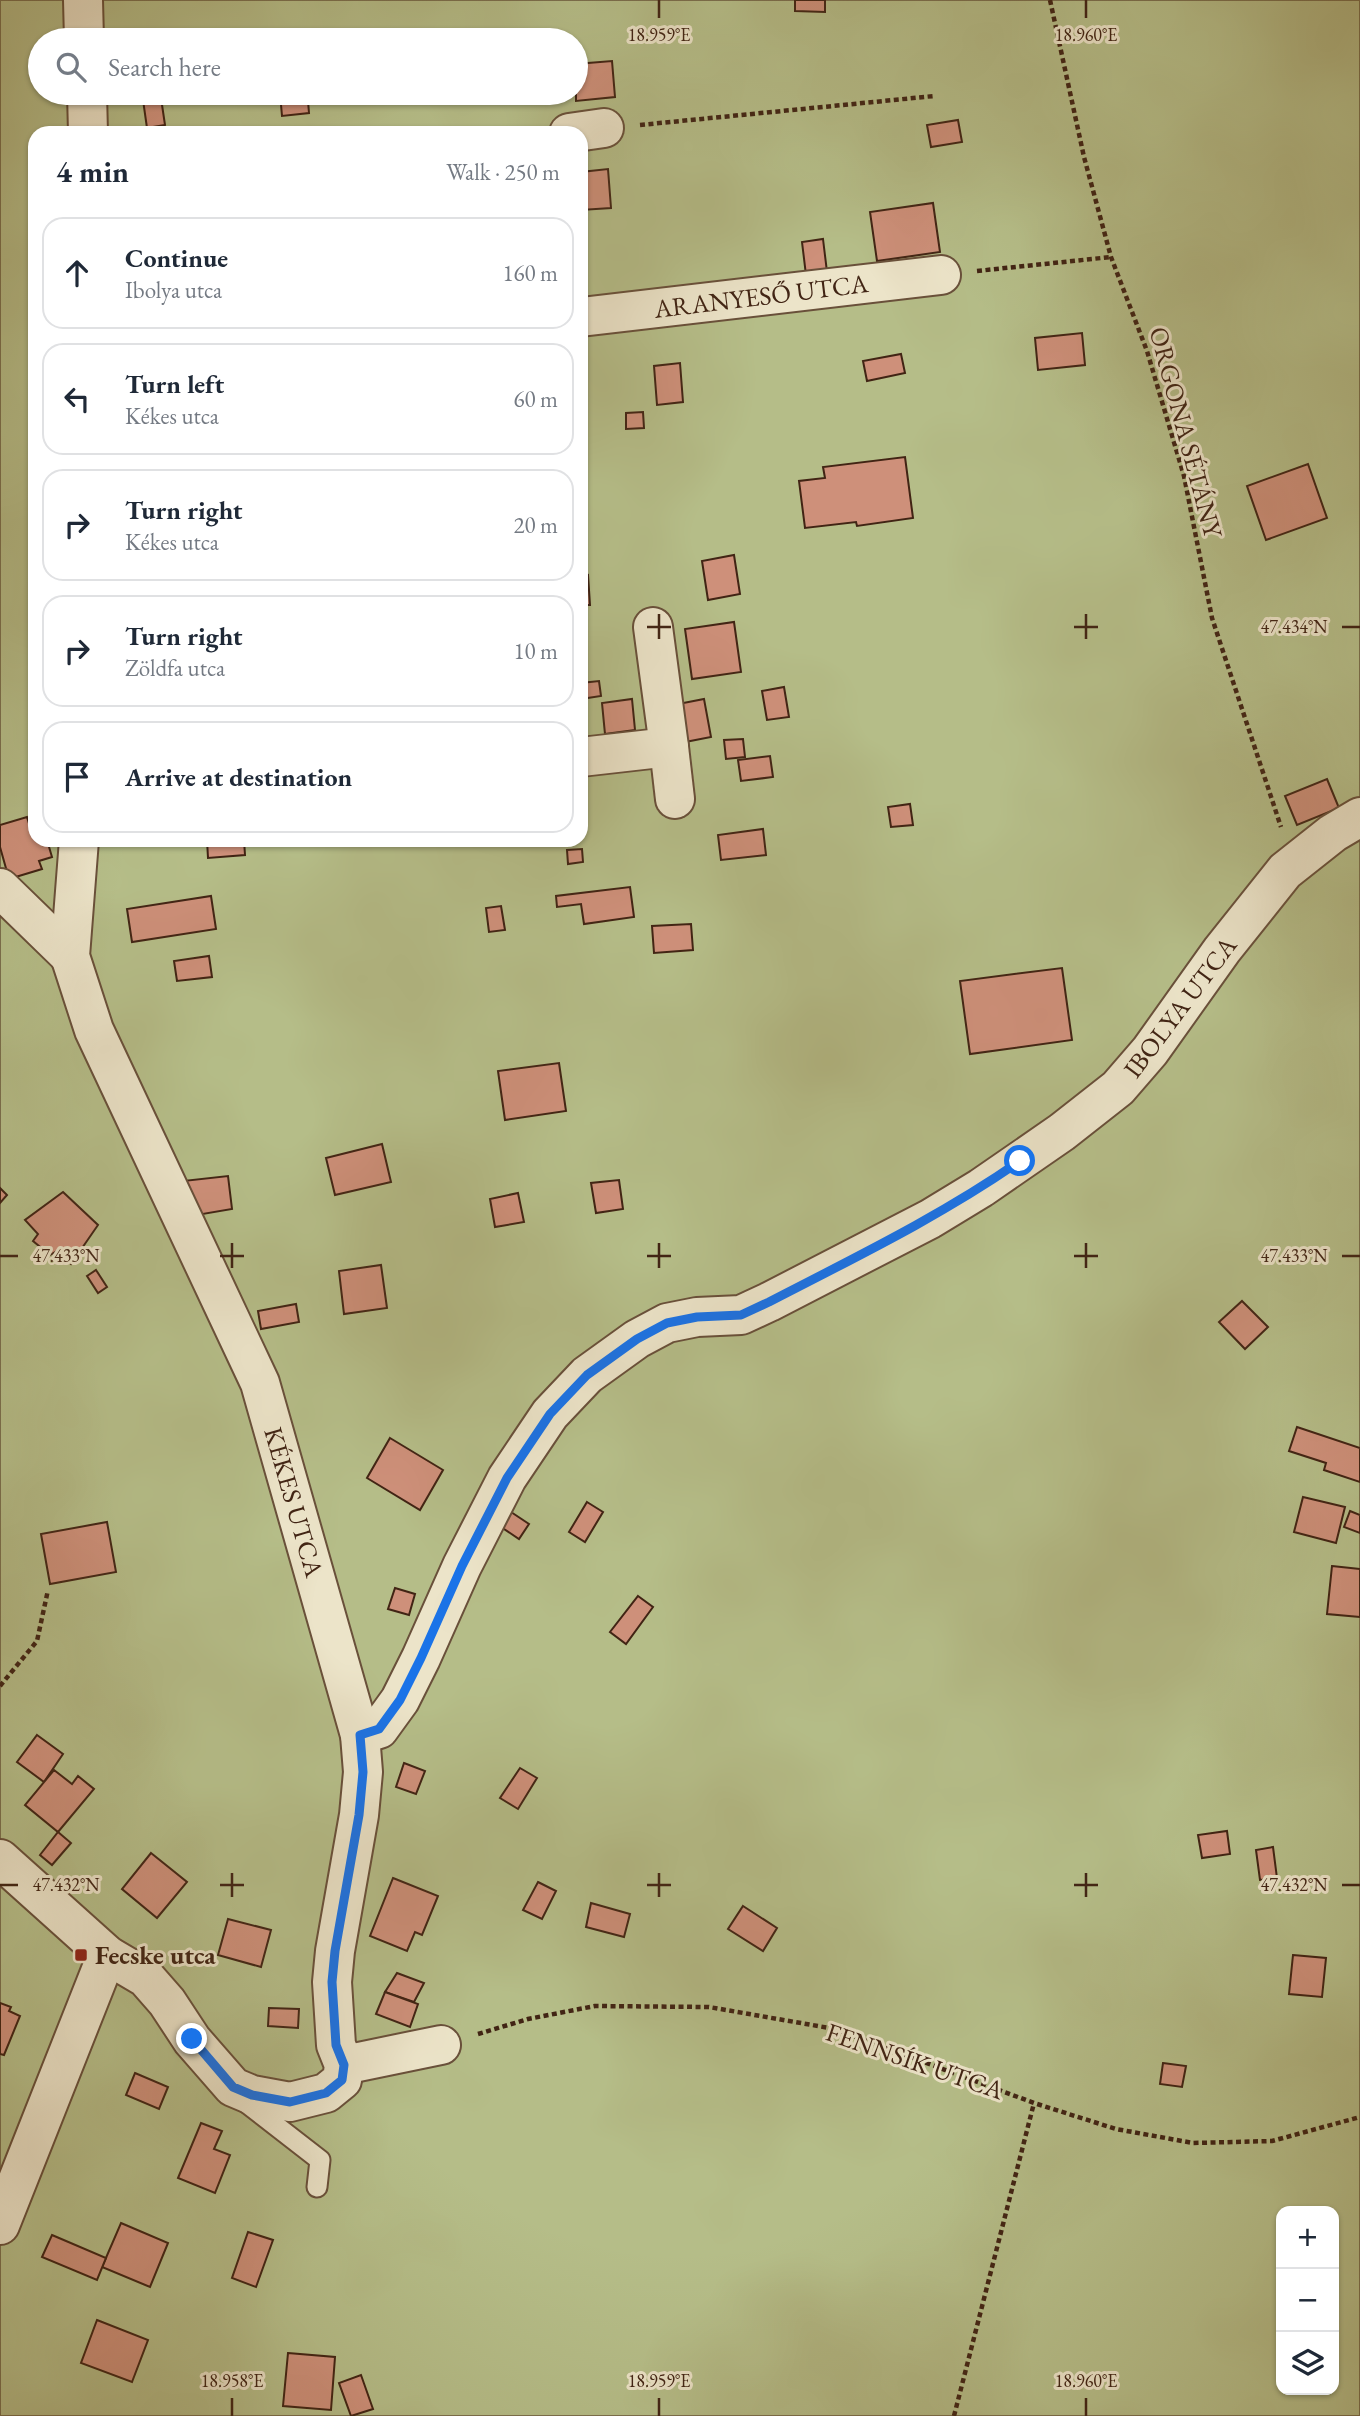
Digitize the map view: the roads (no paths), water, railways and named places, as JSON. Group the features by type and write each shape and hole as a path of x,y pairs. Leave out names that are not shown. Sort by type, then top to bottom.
{"street":[{"path":"83,0 84,28"},
{"path":"87,105 88,126"},
{"name":"ARANYESŐ UTCA","path":"588,316 941,275"},
{"path":"653,627 675,799"},
{"path":"588,756 669,747"},
{"name":"IBOLYA UTCA","path":"360,1735 379,1729 400,1700 462,1566 507,1478 550,1414 587,1375 637,1339 667,1323 697,1317 741,1315 781,1296 930,1219 981,1188 1062,1132 1118,1088 1150,1051 1222,950 1285,871 1333,833 1360,817"},
{"name":"KÉKES UTCA","path":"78,847 70,956 94,1030 260,1383 360,1735 363,1772 359,1815 332,1982 336,2045 344,2065"},
{"path":"0,888 70,956"},
{"path":"0,1859 107,1955 146,1978 167,2002 192,2039 233,2087 252,2095 290,2102 326,2093 342,2080 344,2065 441,2045"},
{"path":"0,2225 107,1955"}],"lane":[{"path":"233,2087 247,2106 320,2160 317,2187"}],"place":[{"name":"Fecske utca","path":"81,1955"}]}
